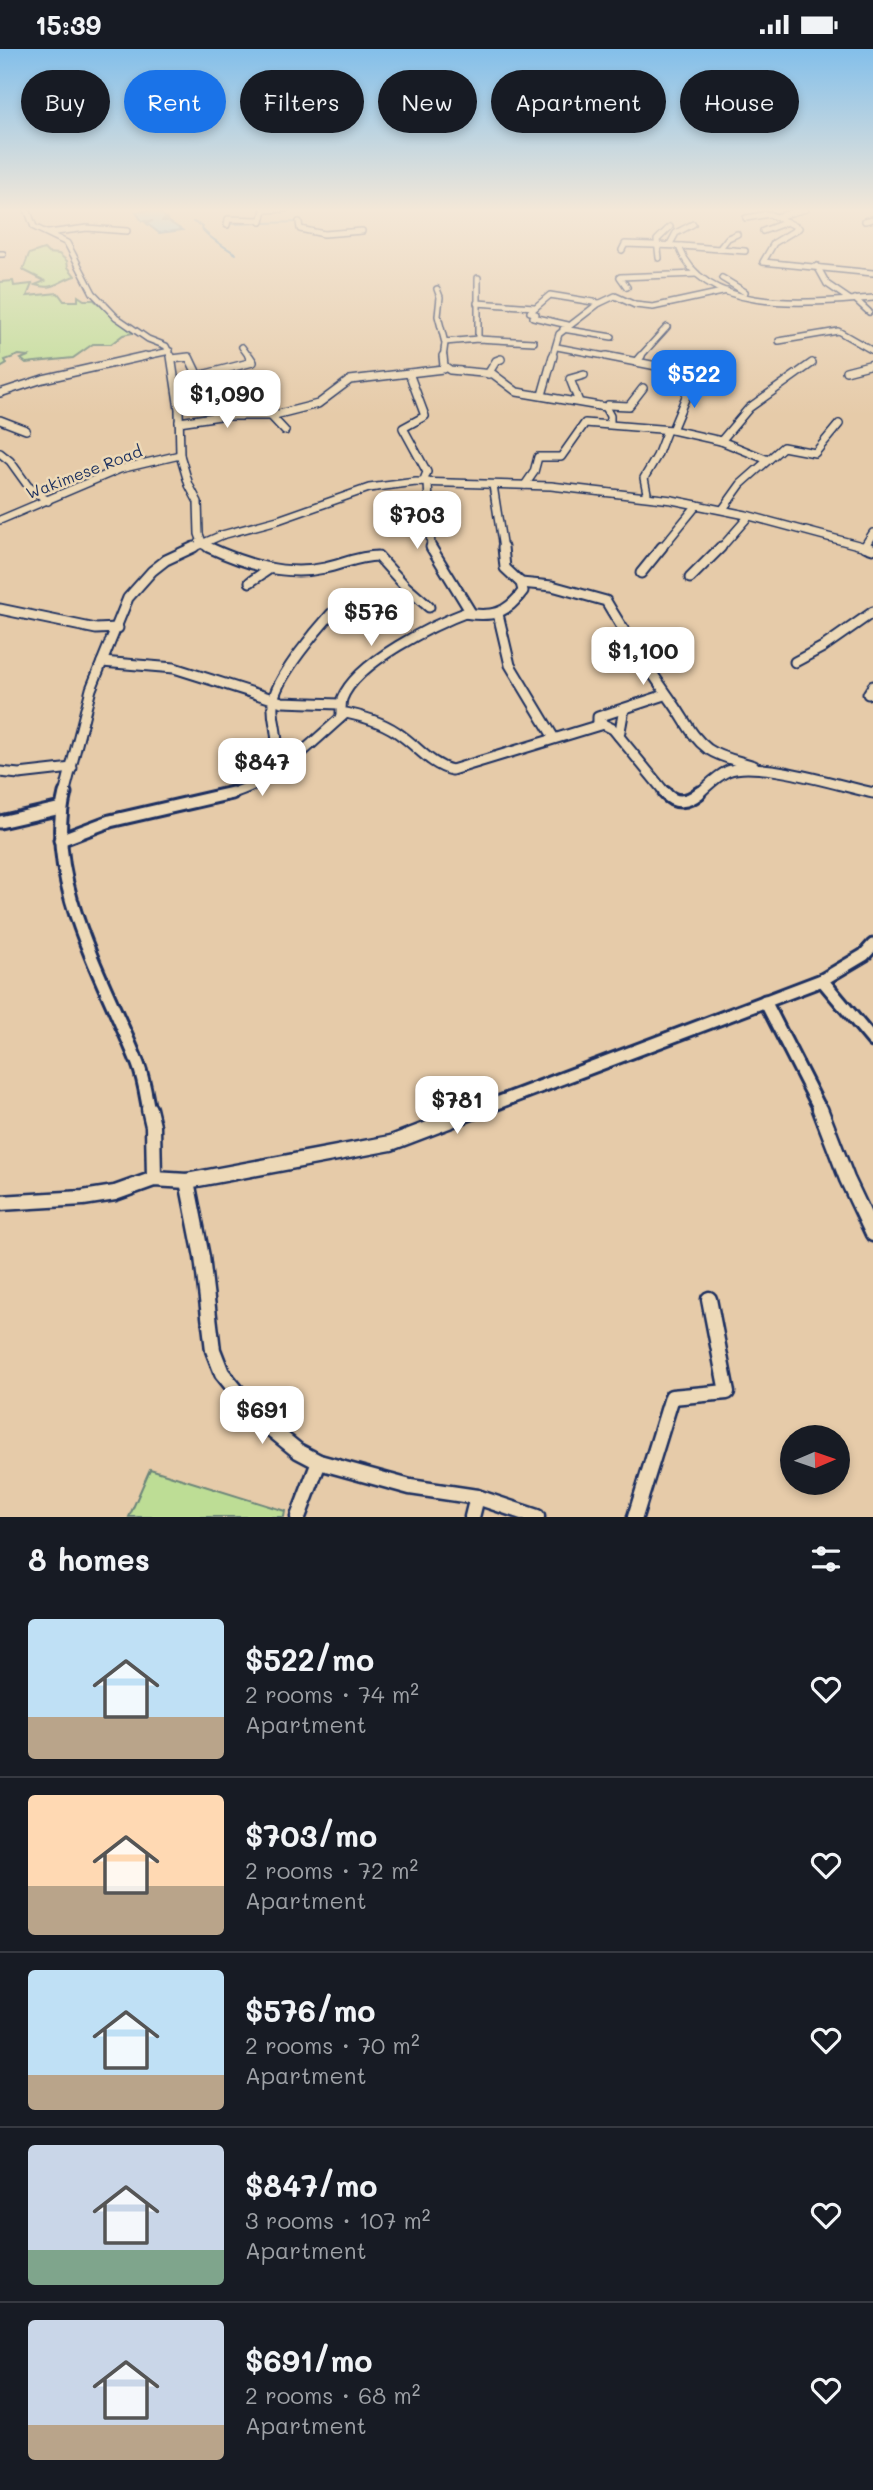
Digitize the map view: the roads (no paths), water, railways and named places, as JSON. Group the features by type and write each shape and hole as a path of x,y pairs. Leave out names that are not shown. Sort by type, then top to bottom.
{"street":[{"path":"85,278 93,293 105,306 133,330 170,351 179,422 180,455 189,485 198,502 200,543"},
{"path":"478,278 478,339"},
{"path":"620,278 627,287"},
{"path":"703,278 728,291 785,303 873,298"},
{"path":"722,278 745,292 745,296"},
{"path":"823,278 827,284 869,312"},
{"path":"437,289 440,297 438,316 445,342 442,351 444,366 450,370 497,376 517,392 605,407 609,412 610,424"},
{"path":"542,395 559,334 599,303 614,296 635,305 653,307 728,291"},
{"path":"599,303 550,295 530,312 536,314 533,317 538,320 612,337"},
{"path":"477,303 534,307"},
{"path":"636,362 667,327"},
{"path":"779,341 838,331 873,351"},
{"path":"587,343 593,334"},
{"path":"445,342 478,339 534,342"},
{"path":"172,359 189,357 198,376 253,362 242,347"},
{"path":"557,347 692,373"},
{"path":"0,393 43,379 170,351"},
{"path":"488,374 496,361 501,359"},
{"path":"644,496 647,493 644,478 687,394 687,379 705,363"},
{"path":"721,441 749,408 812,363"},
{"path":"846,371 873,364"},
{"path":"179,422 220,416 271,416 318,404 350,380 443,369 444,366"},
{"path":"341,715 340,704 350,685 372,665 407,640 453,616 470,611 432,551 425,482 427,472 403,428 409,422 425,416 410,373"},
{"path":"579,402 570,379 575,375 584,375"},
{"path":"608,405 629,406 643,388"},
{"path":"271,416 285,431"},
{"path":"0,420 26,430"},
{"path":"525,485 534,472 538,457 561,457 584,423 669,430 721,441 768,460"},
{"path":"723,509 741,484 785,446 815,453 839,424"},
{"path":"0,453 10,461 28,486 48,501"},
{"name":"Wakimese Road","path":"0,520 120,469 180,455"},
{"path":"154,1179 153,1126 139,1066 97,973 88,941 73,908 60,840 61,808 91,689 128,598 137,585 166,560 200,543 278,520 369,488 393,483 525,485 644,496 723,509 869,548 873,533"},
{"path":"464,613 489,617 498,614 521,597 523,591 521,583 505,568 493,485"},
{"path":"641,573 697,505"},
{"path":"690,578 734,535 749,516"},
{"path":"200,543 220,553 269,569 292,572 321,569 378,556 406,587 429,607"},
{"path":"250,582 269,569"},
{"path":"521,583 552,586 606,601 630,642 681,715 687,729 707,748 719,755 771,772 873,793"},
{"path":"0,609 96,629 118,628"},
{"path":"795,662 823,647 873,612"},
{"path":"60,840 112,821 185,806 260,783 270,775 275,766 277,738 272,700 313,634 331,614"},
{"path":"498,614 500,644 510,666 554,738"},
{"path":"102,662 174,668 272,700 308,705 340,704"},
{"path":"598,724 598,717 665,695"},
{"path":"619,736 624,709"},
{"path":"275,766 290,763 341,715 354,714 390,728 405,737 441,768 452,770 598,724 613,729 670,799 677,802 687,801 733,769 771,772"},
{"path":"0,772 19,774 72,768"},
{"path":"0,822 61,808"},
{"path":"0,1203 83,1198 115,1193 154,1179 187,1181 391,1143 822,980 870,953"},
{"path":"822,980 873,1041"},
{"path":"765,1001 820,1108 873,1234"},
{"path":"187,1181 202,1257 209,1334 222,1373 260,1420 298,1451 319,1462 410,1487 477,1497 537,1517"},
{"path":"635,1517 672,1397 727,1392 709,1299"},
{"path":"298,1517 319,1462"},
{"path":"472,1517 477,1497"}]}
